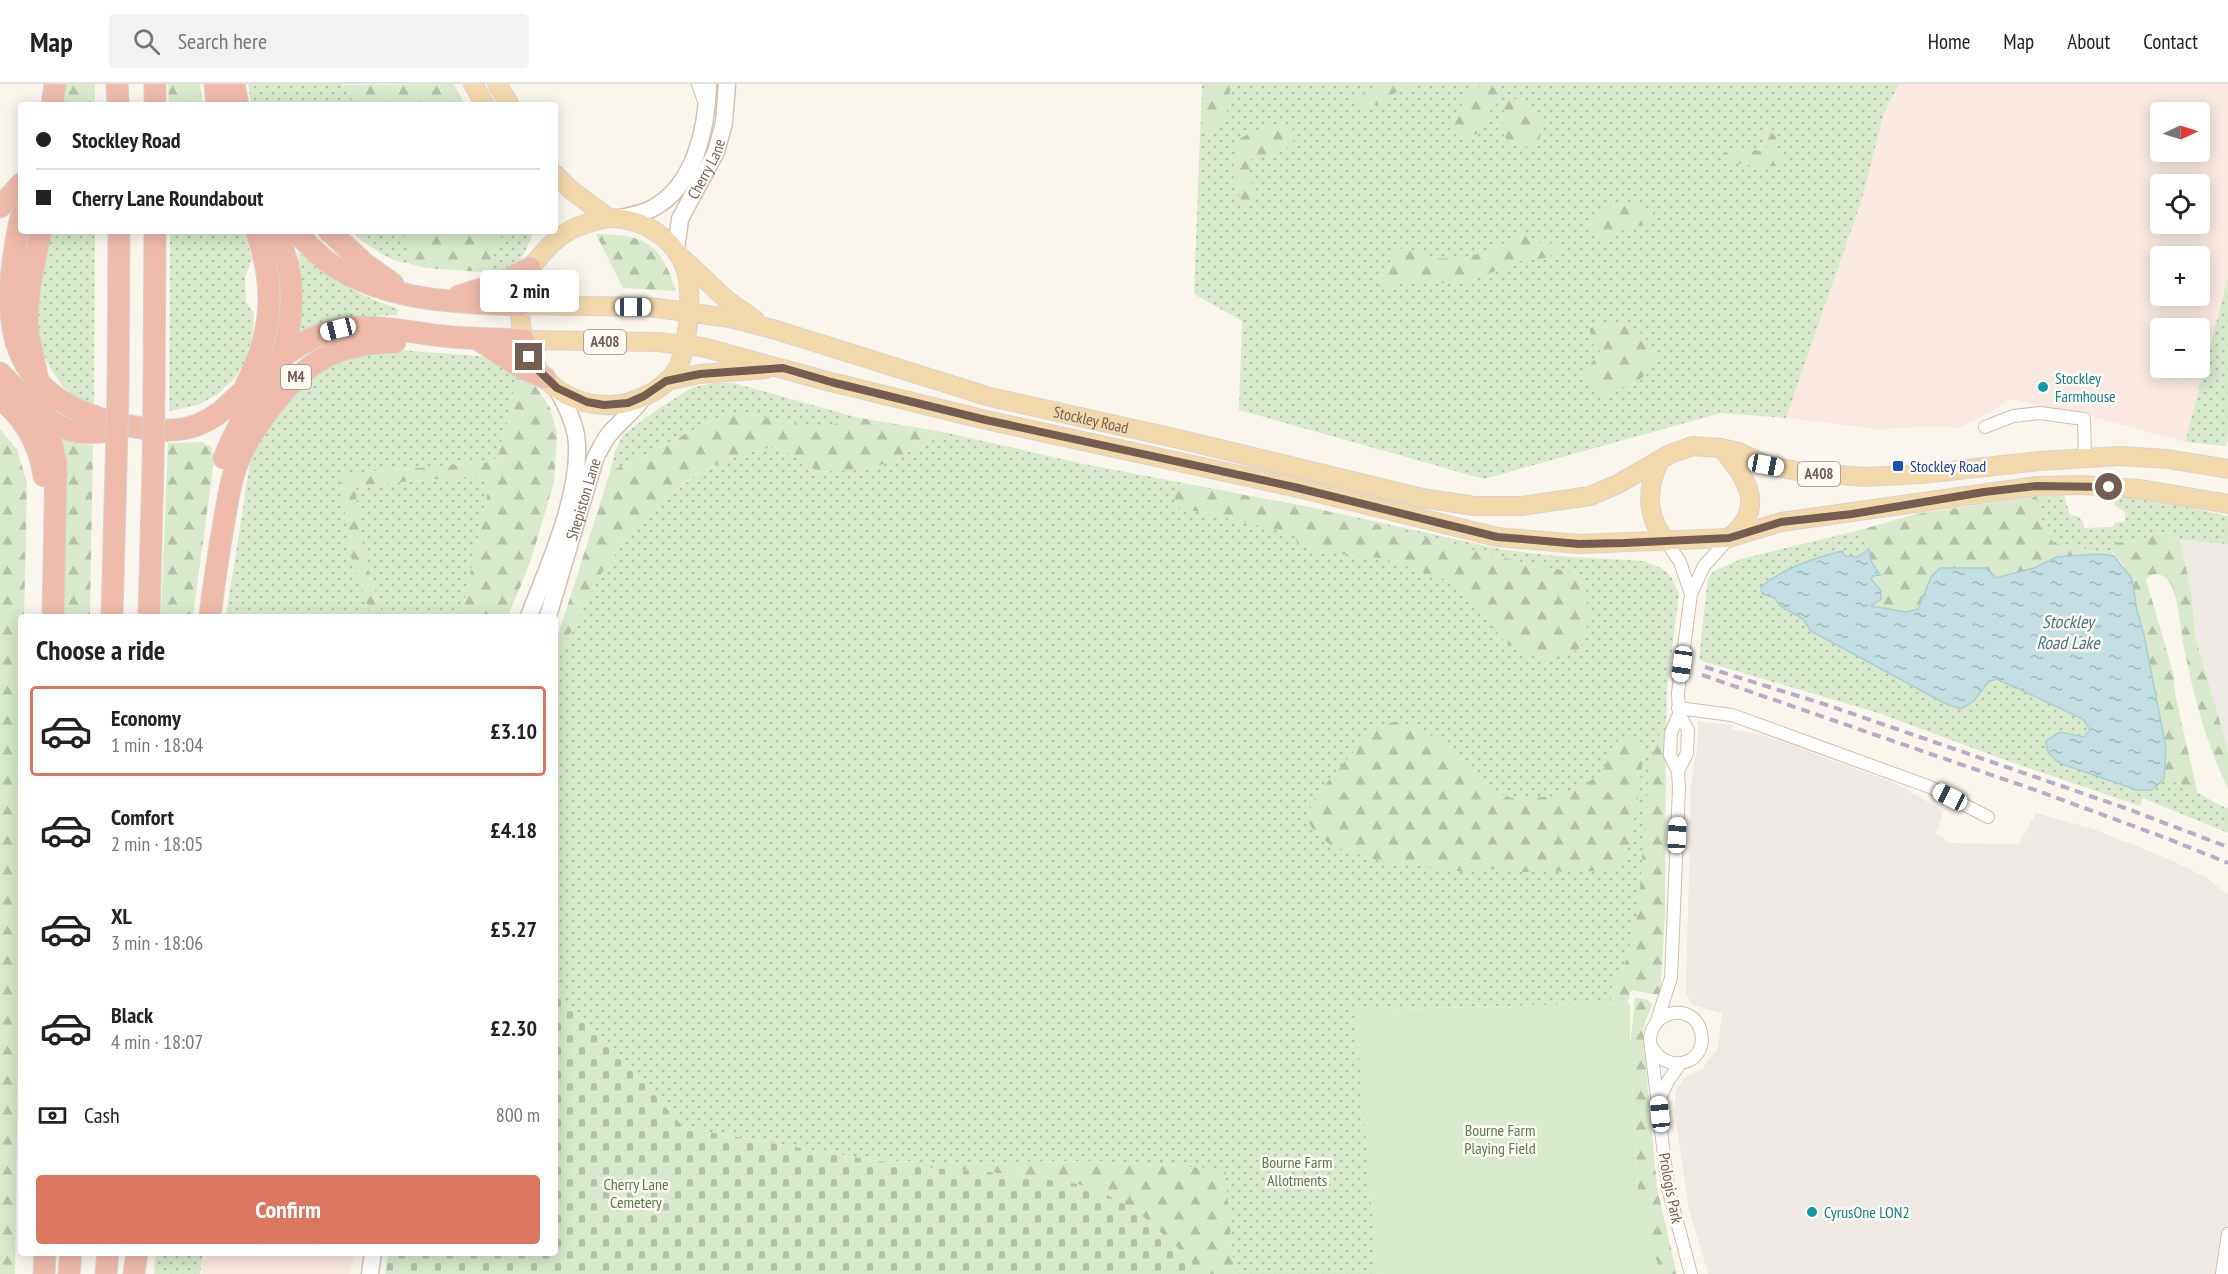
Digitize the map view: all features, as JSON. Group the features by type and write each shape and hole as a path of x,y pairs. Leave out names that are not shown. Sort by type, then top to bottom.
{"highway":[{"path":"52,102 55,84"},
{"path":"117,84 118,102"},
{"path":"155,84 155,102"},
{"path":"215,84 218,102"},
{"path":"234,84 237,102"},
{"path":"0,207 18,187"},
{"name":"M4","path":"0,241 18,222"},
{"name":"M4","path":"18,228 8,271 5,303 6,319 16,351 40,386 52,397 81,412 136,428 172,430 201,424 220,412 302,342 338,329 389,329 443,336 524,339"},
{"name":"M4","path":"40,234 28,296 27,317 28,334 57,478 53,614"},
{"path":"112,614 118,390 119,234"},
{"path":"149,614 155,234"},
{"name":"M4","path":"243,390 257,364 269,310 267,263 257,234"},
{"name":"M4","path":"216,564 212,512 223,460 238,428 272,376 280,359 290,316 291,275 287,256 274,234"},
{"path":"298,234 332,265 382,289 444,300 520,305"},
{"path":"332,234 364,263 407,294"},
{"path":"444,300 476,292 534,264"},
{"name":"M4","path":"210,614 216,564 236,466 255,429 283,390 314,364 341,349 370,342 416,342 443,336"},
{"name":"M4","path":"476,338 519,366 551,383"},
{"name":"M4","path":"0,373 46,416 64,428 81,432 136,428"},
{"name":"M4","path":"0,398 20,416 39,451 54,557"},
{"path":"44,1274 45,1256"},
{"path":"69,1274 71,1256"},
{"path":"106,1274 108,1256"},
{"path":"134,1274 136,1256"}],"main road":[{"path":"472,84 483,102"},
{"path":"497,84 508,102"},
{"name":"A408","path":"558,177 571,190 615,218 646,226 664,237 728,301 757,321 776,330"},
{"path":"551,383 534,366 520,326 522,285 534,264 557,237 591,222 615,218"},
{"path":"534,264 541,234"},
{"name":"A408","path":"551,383 587,402 604,405 628,403 644,396 666,381 677,369 685,345 689,311 690,289 679,253"},
{"name":"Stockley Road","path":"520,305 650,307 689,311 754,323 990,398 1216,448 1422,498 1474,506 1522,506 1590,496 1618,484 1670,454 1693,446 1739,452 1766,465 1813,474 1865,477 1922,474 2040,460 2120,456 2167,459 2228,469"},
{"name":"Stockley Road","path":"524,339 658,342 712,349 831,382 986,420 1294,487 1497,537 1579,544 1729,538 1781,522 2037,486 2140,489 2228,504"},
{"name":"A408","path":"666,381 700,374 783,368"},
{"path":"1721,448 1745,478 1750,493 1750,508 1737,532 1729,538"},
{"path":"1659,462 1651,479 1650,498 1652,514 1666,541"}],"street":[{"path":"698,84 707,110"},
{"name":"Cherry Lane","path":"615,218 655,207 672,194 694,157 702,134 707,110 708,84"},
{"name":"Cherry Lane","path":"679,253 680,219 716,152 724,123 727,84"},
{"name":"Shepiston Lane","path":"530,614 558,537 576,470 576,435 566,405 551,383"},
{"name":"Shepiston Lane","path":"549,614 595,459 602,443 634,411 644,396"},
{"path":"1985,427 2013,416 2040,414 2084,419 2085,458"},
{"path":"1677,1012 1671,978 1678,771 1687,753 1688,730 1679,711 1691,594 1704,566 1729,538"},
{"path":"1666,541 1680,562 1691,594"},
{"path":"1679,711 1732,715 1930,787 1989,817"},
{"path":"1671,978 1651,1034 1653,1049 1663,1060 1680,1064"},
{"path":"1657,1020 1666,1014 1677,1012 1692,1018 1698,1025 1702,1040 1696,1054 1680,1064 1658,1101"},
{"name":"Prologis Park","path":"1653,1049 1668,1188 1691,1274"},
{"path":"2222,1274 2228,1234"},
{"path":"370,1274 372,1256"}],"shaded area":[{"path":"1899,84 2228,84 2228,278 2210,347 2210,318 2150,318 2150,378 2202,378 2185,442 2098,418 2009,399 1993,411 1958,428 1940,426 1878,429 1786,418 1862,199 1884,113"},
{"path":"2180,540 2228,544 2228,770 2202,692 2192,596"},
{"path":"1698,721 1732,725 1732,729 1763,735 1895,783 1942,810 1942,818 1935,834 1951,843 2018,844 2036,813 2093,829 2164,857 2204,876 2228,895 2228,1274 1708,1274 1689,1209 1674,1110 1676,1090 1685,1078 1703,1068 1718,1048 1722,1013 1695,1006 1689,1001 1686,992 1691,785 1698,740"},
{"path":"203,1256 354,1256 350,1274 201,1274"}],"green space":[{"path":"66,84 95,84 95,102 63,102"},
{"path":"168,84 200,84 203,102 169,102"},
{"path":"248,84 341,84 362,102 251,102"},
{"path":"454,84 463,102 354,102 340,85"},
{"path":"1202,84 1899,84 1884,113 1862,199 1786,418 1721,413 1484,479 1239,410 1242,321 1194,294"},
{"path":"1204,84 1230,84 1230,95 1223,124 1204,133 1201,108"},
{"path":"1379,84 1418,84 1398,91 1372,107 1357,109 1353,100"},
{"path":"1485,85 1496,88 1502,98 1493,106 1477,134 1458,139 1450,122 1470,89"},
{"path":"1514,99 1529,105 1539,117 1541,130 1537,147 1515,145 1505,136 1503,121 1506,100"},
{"path":"1292,126 1295,138 1286,148 1274,154 1248,160 1250,179 1256,196 1246,208 1234,182 1239,139 1265,129"},
{"path":"1764,130 1776,137 1777,150 1783,158 1782,166 1754,166 1722,160 1723,153 1756,150 1764,153 1767,146 1762,137"},
{"path":"1615,204 1637,206 1655,212 1654,222 1617,232 1604,243 1591,233 1590,222 1596,215"},
{"path":"1529,232 1533,241 1553,243 1561,251 1545,258 1520,261 1454,284 1405,280 1394,290 1379,286 1396,248 1432,257 1458,258 1494,248"},
{"path":"50,234 95,234 94,408 70,393 53,373 47,361 38,336 35,309"},
{"path":"170,234 245,234 252,259 245,278 246,302 254,313 253,333 245,362 234,379 218,394 198,405 169,411"},
{"path":"355,234 400,234 408,241 408,263 393,260"},
{"path":"400,234 502,234 491,262 482,272 426,268 408,263 408,241"},
{"path":"502,234 532,234 519,263 482,281 482,272 491,262"},
{"path":"596,234 627,236 649,244 664,262 676,291 623,288"},
{"path":"298,253 309,258 342,284 398,309 397,315 339,319 297,338 300,296"},
{"path":"2228,278 2228,437 2226,446 2185,442 2202,378 2210,378 2210,347"},
{"path":"1597,324 1619,324 1637,329 1656,351 1649,373 1635,382 1602,396 1582,377 1600,351 1591,342 1590,329"},
{"path":"400,350 491,357 517,376 498,457 491,462 340,474 371,614 226,614 252,450 262,433 318,370 364,352"},
{"path":"517,376 531,380 550,408 557,433 554,482 530,563 509,614 461,614 490,482 473,476 355,486 364,556 382,614 370,614 350,554 340,474 491,462 498,457"},
{"path":"714,383 734,383 855,417 819,429 751,414 725,414 610,472 615,451 623,435 656,410 693,387"},
{"path":"725,414 751,414 819,429 855,417 948,433 874,468 818,472 794,455 772,447 737,455 698,473 643,516 598,578 558,658 558,636 610,472"},
{"path":"0,429 17,449 27,483 24,614 18,614 18,1052 15,1274 0,1274"},
{"name":"Bourne Farm Allotments","path":"948,433 1079,463 1314,508 1505,550 1555,556 1644,561 1663,569 1671,576 1679,594 1667,689 1660,995 1631,990 1627,1003 1356,1010 1377,1274 1234,1274 1224,1169 1091,1161 945,1163 872,1160 684,1128 615,1050 563,1002 558,981 558,658 598,578 643,516 699,473 737,455 772,447 794,455 818,472 874,468"},
{"path":"60,438 79,444 93,445 90,614 64,614"},
{"path":"202,442 211,447 214,460 193,614 161,614 168,443"},
{"path":"473,476 490,482 461,614 382,614 364,556 355,486"},
{"path":"1179,483 1314,508 1524,563 1567,571 1585,583 1589,619 1581,647 1565,657 1546,662 1506,643 1456,583 1381,558 1322,552 1297,545 1296,534 1173,506"},
{"path":"2064,495 2070,515 2078,516 2084,528 2113,527 2114,523 2125,521 2125,512 2116,506 2112,498 2124,497 2154,500 2228,516 2228,544 2180,540 2166,532 2153,533 2142,541 2122,542 2111,550 2114,556 2069,545 2054,544 2038,513 2037,496"},
{"path":"2037,496 2038,513 2054,544 2067,544 2100,554 2057,558 2034,568 1996,578 1986,568 1940,568 1918,609 1906,612 1870,606 1881,591 1871,579 1872,576 1879,575 1870,561 1869,549 1860,530 1916,514"},
{"path":"1860,530 1869,549 1858,557 1828,555 1783,573 1775,598 1779,605 1803,619 1811,631 1946,704 1961,709 1989,681 1997,679 2083,719 2091,730 2084,737 2070,733 2053,759 2137,790 2152,790 2164,779 2180,784 2228,809 2228,833 2143,798 2140,806 1875,712 1699,660 1707,584 1714,571 1741,559"},
{"path":"2166,532 2180,540 2192,596 2196,640 2228,750 2228,788 2214,756 2197,704 2173,589 2165,577 2157,574 2150,576 2146,580 2173,672 2176,698 2198,795 2179,783 2164,779 2166,747 2144,635 2124,566 2111,550 2112,543 2142,541 2153,533"},
{"path":"1395,722 1413,726 1430,735 1487,785 1502,794 1518,799 1557,796 1572,791 1600,773 1607,762 1613,744 1622,739 1640,741 1645,748 1634,821 1623,864 1606,871 1517,872 1490,869 1464,872 1376,860 1332,846 1315,832 1308,822 1312,802 1337,770 1375,729"},
{"path":"1666,732 1665,916 1660,995 1631,990 1627,1003 1611,1003 1610,993 1614,977 1625,964 1638,912 1648,785 1655,740 1660,734"},
{"name":"Cherry Lane Cemetery","path":"558,981 563,1002 615,1050 684,1128 872,1160 1078,1184 1103,1193 1137,1211 1188,1257 1199,1274 385,1274 388,1256 558,1256"},
{"path":"1635,998 1646,999 1653,1004 1643,1031 1644,1045 1657,1188 1677,1274 1660,1274 1638,1193 1630,1045"},
{"name":"Bourne Farm Playing Field","path":"1630,1003 1638,1193 1660,1274 1377,1274 1355,1010"},
{"path":"872,1160 945,1163 1091,1161 1225,1169 1234,1274 1199,1274 1188,1257 1078,1184"},
{"path":"156,1256 203,1256 200,1274 154,1274"}],"water":[{"name":"Stockley Road Lake","path":"1869,549 1871,561 1880,575 1873,576 1871,579 1881,591 1881,599 1871,606 1906,612 1918,609 1931,577 1940,568 1986,568 1996,578 2034,568 2057,557 2100,554 2114,556 2132,579 2166,748 2164,779 2152,790 2137,790 2062,764 2050,755 2046,741 2060,732 2084,737 2090,730 2083,719 1997,679 1989,681 1974,701 1961,709 1946,704 1811,631 1803,619 1779,605 1775,598 1762,594 1761,587 1779,574 1800,564 1842,551 1845,556 1858,557"}],"railway":[{"path":"1705,667 1827,705 2125,808 2228,847"},
{"path":"1702,675 2038,791 2228,863"}],"place":[{"name":"Stockley Farmhouse","path":"2043,387"},
{"name":"Stockley Road","path":"1898,466"},
{"name":"CyrusOne LON2","path":"1812,1212"}],"route":[{"path":"529,357 534,366 557,388 587,402 604,405 628,403 644,396 666,381 700,374 783,368 986,420 1294,487 1497,537 1579,544 1729,538 1781,522 1852,514 1984,492 2037,486 2109,487"}]}
